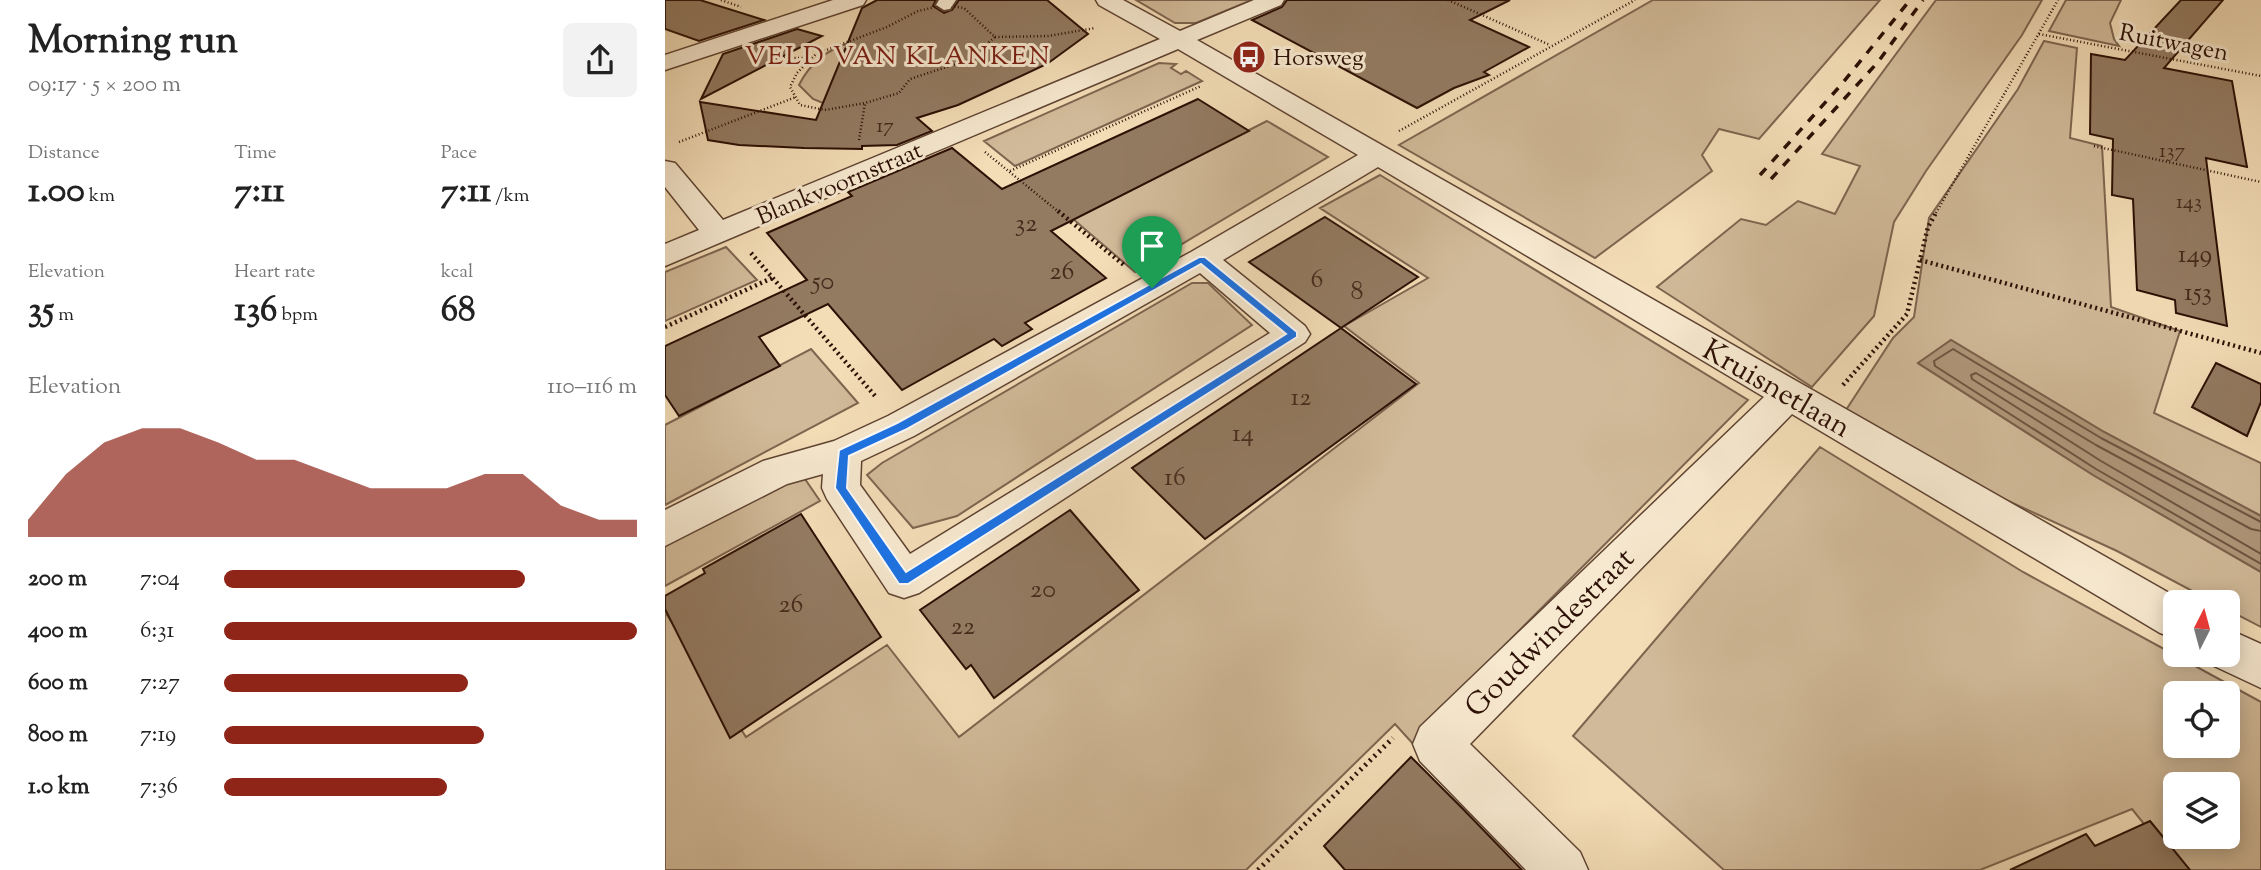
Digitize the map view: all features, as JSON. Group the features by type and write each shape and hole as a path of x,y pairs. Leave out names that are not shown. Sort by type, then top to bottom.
{"street":[{"path":"665,63 855,0"},
{"path":"665,529 776,472 843,453 901,426 1202,259 1373,152 1107,0"},
{"name":"Blankvoornstraat","path":"665,256 960,132 1169,34 1273,0"},
{"name":"Kruisnetlaan","path":"1373,152 2163,613"},
{"path":"665,169 718,234"},
{"path":"843,453 841,488 904,580 1293,334 1202,259"},
{"name":"Goudwindestraat","path":"1437,744 1789,395"},
{"path":"2240,656 2261,667"},
{"path":"1437,744 1562,870"}],"path":[{"path":"1448,0 1551,46"},
{"path":"1373,152 1551,46 1635,0"},
{"path":"1867,358 1907,314 1928,227 2058,0"},
{"path":"995,37 964,8 946,3 919,11 886,29 831,45 807,58 795,73 790,87 800,105 825,110 865,103 899,93 910,79 968,60 995,37 1048,36 1089,29 1169,34"},
{"name":"Ruitwagen","path":"2039,34 2261,76"},
{"path":"1010,171 1234,71"},
{"path":"678,142 796,97"},
{"name":"Blankvoornstraat","path":"960,132 1152,288"},
{"path":"2094,146 2261,182"},
{"name":"Blankvoornstraat","path":"718,234 742,243 901,426"},
{"path":"1920,260 2261,353"},
{"path":"665,327 772,278"},
{"path":"1258,870 1411,720 1437,744"}],"shaded area":[{"path":"1136,0 1252,0 1196,23 1175,23"},
{"path":"1653,0 1880,0 1759,139 1719,129 1702,155 1712,171 1595,258 1399,145"},
{"path":"1936,0 2042,0 2022,35 1926,171 1894,222 1874,316 1812,387 1657,287 1741,219 1766,225 1798,201 1835,214 1860,166 1822,154"},
{"path":"2066,0 2121,0 2110,23 2114,39 2119,46 2049,31"},
{"path":"2044,41 2077,48 2070,138 2102,146 2111,307 2180,331 2154,413 2261,463 2261,516 2104,432 1951,340 1919,364 2093,475 2261,572 2261,627 2240,616 2240,590 2190,590 2117,551 1928,464 1846,410 1893,338 1914,317 1929,218 2018,89"},
{"path":"849,43 890,88 823,103 813,99 799,85 803,77 819,58"},
{"path":"1159,63 1176,64 1171,68 1181,74 1186,71 1202,81 1015,166 984,141"},
{"path":"1267,121 1328,157 1135,272 1073,219"},
{"path":"1380,175 1748,400 1489,661 1414,745 1395,724 1246,870 665,870 665,612 746,737 887,645 959,737 1419,383 1344,326 1428,278 1320,208"},
{"path":"726,247 757,280 665,321 665,272"},
{"path":"1192,283 1208,283 1252,325 957,516 913,528 867,475 882,463"},
{"path":"811,349 858,403 665,505 665,425"},
{"path":"1820,447 2023,572 2163,648 2163,667 2197,667 2223,681 2163,681 2163,758 2240,758 2240,691 2261,702 2261,870 2181,870 2164,849 2240,849 2240,772 2163,772 2163,848 2132,809 1980,870 1724,870 1573,736"},
{"path":"805,479 820,501 665,586 665,544 790,482"}],"water":[{"path":"1951,340 2104,432 2261,516 2261,572 2093,475 1918,363"}],"building":[{"path":"665,0 700,0 764,20 699,41 665,29"},
{"path":"877,0 936,0 933,6 944,13 952,10 959,0 1047,0 1088,34 1047,64 958,105 917,118 932,131 897,145 862,146 862,149 804,148 739,145 708,140 700,102 816,120 862,8"},
{"path":"1287,0 1510,0 1470,20 1529,47 1484,72 1489,75 1454,88 1417,108 1252,20 1282,7"},
{"path":"2181,0 2223,0 2164,68 2232,81 2247,167 2206,158 2227,326 2176,313 2175,300 2137,290 2133,199 2112,195 2113,139 2090,134 2091,54 2125,60"},
{"path":"797,29 822,36 701,99 723,54"},
{"path":"1198,99 1249,131 1051,231 1106,278 1025,323 1032,329 1002,346 994,339 902,390 828,304 759,337 780,366 679,416 665,395 665,346 807,280 767,233 852,196 848,192 952,148 1002,189"},
{"path":"1325,217 1418,277 1341,328 1249,262"},
{"path":"1341,328 1416,384 1205,539 1132,468"},
{"path":"2216,363 2261,384 2261,402 2247,436 2192,407"},
{"path":"1070,510 1139,590 994,698 971,665 966,669 920,610"},
{"path":"801,514 881,637 730,738 665,609 665,596 705,573 703,569"},
{"path":"1411,757 1522,870 1345,870 1324,846"},
{"path":"2150,821 2163,837 2163,849 2173,849 2190,870 2010,870 2086,834 2095,846"}],"railway":[{"path":"1760,175 1841,85 1910,0"},
{"path":"1771,179 1878,62 1923,0"}],"place":[{"name":"Horsweg","path":"1249,57"}],"district":[{"name":"VELD VAN KLANKEN","path":"898,55"}],"route":[{"path":"1202,259 1293,334 904,580 841,488 843,453 901,426 1152,288 1202,259"}]}
